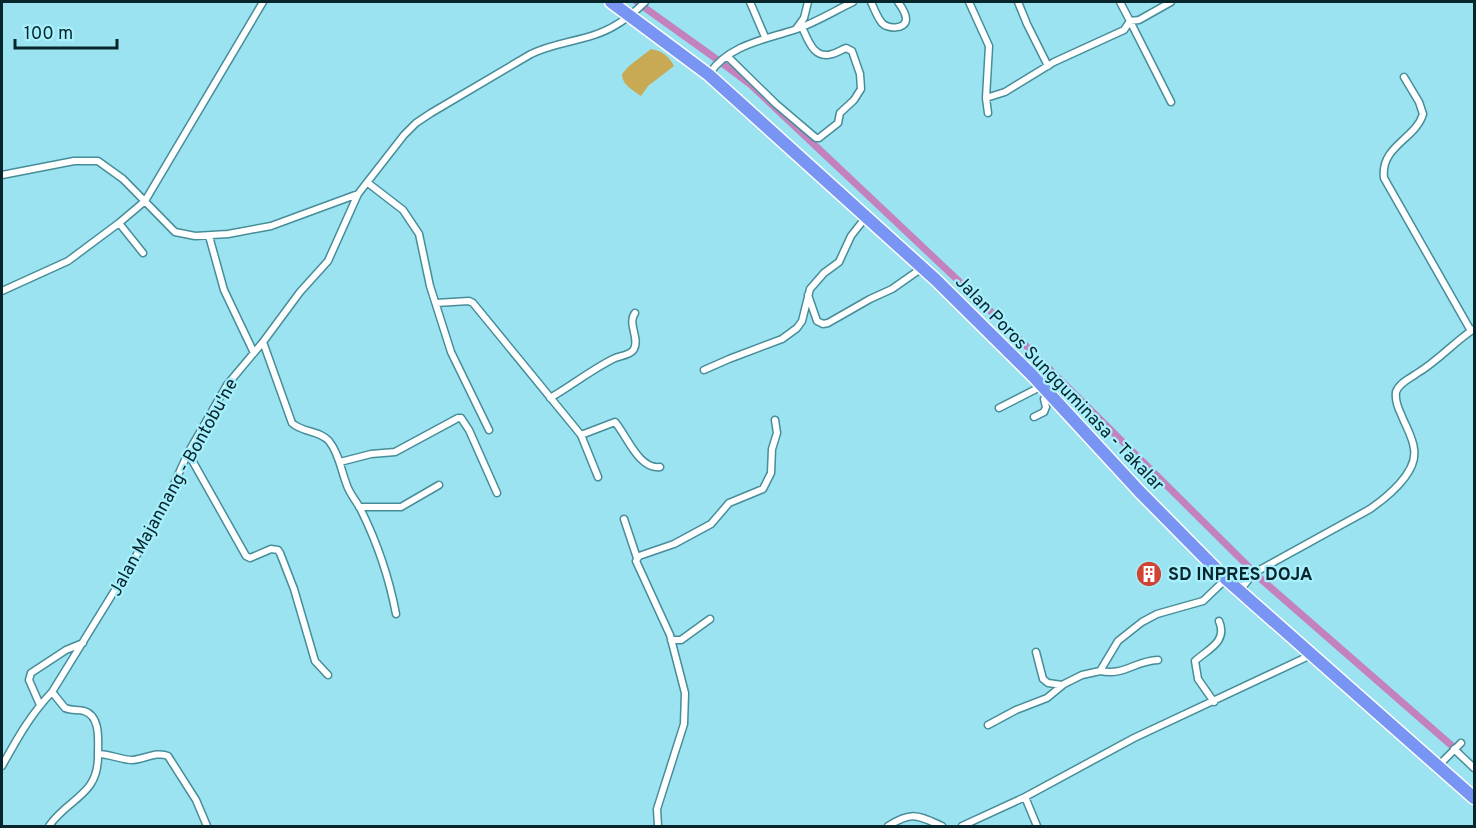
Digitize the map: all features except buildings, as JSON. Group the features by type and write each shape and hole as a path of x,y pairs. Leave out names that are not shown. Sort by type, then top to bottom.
{"highway":[{"name":"Jalan Poros Sungguminasa - Takalar","path":"611,2 632,13 711,72 980,322 1226,579 1242,588 1311,655 1443,761 1474,798"}],"street":[{"path":"2,291 68,261 119,224 145,201 263,2"},
{"name":"Jalan Majannang - Bontobu'ne","path":"2,766 15,739 52,692 136,555 170,493 188,453 227,385 300,292 328,261 358,194 404,135 431,113 540,50 601,33 645,2"},
{"path":"750,2 765,38"},
{"path":"799,28 808,2"},
{"path":"711,72 725,57 765,38 799,28 854,2"},
{"path":"871,2 882,23 895,27 906,22 906,17 898,2"},
{"path":"969,2 989,46 986,99 988,113"},
{"path":"1018,2 1048,66"},
{"path":"1120,2 1171,102"},
{"path":"1130,21 1139,20 1171,2"},
{"path":"986,99 1005,92 1048,66 1121,32 1127,28 1130,21"},
{"path":"725,57 776,104 816,138 819,138 838,123 841,111 857,96 862,84 852,51 846,48 832,54 821,55 811,47 799,28"},
{"path":"1242,588 1254,573 1370,509 1406,475 1414,462 1415,451 1398,406 1396,396 1398,389 1404,381 1433,363 1473,330 1383,178 1384,166 1390,154 1397,144 1416,128 1423,114 1419,102 1404,77"},
{"path":"2,175 74,161 98,161 123,179 175,232 195,236 209,236 272,226 358,194"},
{"path":"368,183 403,210 419,234 430,286 451,352 489,430"},
{"path":"704,370 782,339 791,333 802,321 808,293 819,278 839,262 851,236 866,217"},
{"path":"119,224 143,253"},
{"path":"209,236 224,290 254,353"},
{"path":"808,293 817,321 824,324 892,289 922,267"},
{"path":"436,303 469,301 473,303 581,435 598,477"},
{"path":"550,398 614,358 632,351 635,339 632,320 635,313"},
{"path":"263,342 292,423 302,431 322,436 328,440 340,462 348,487 359,507 386,573 396,614"},
{"path":"999,408 1045,390 1044,412 1034,417"},
{"path":"340,462 371,454 390,453 461,418 469,430 497,493"},
{"path":"637,558 674,544 711,524 729,503 763,489 771,473 772,449 777,433 774,420"},
{"path":"581,435 615,422 631,447 645,463 652,467 660,467"},
{"path":"188,453 246,556 250,558 271,549 278,550 280,553 294,590 315,661 328,675"},
{"path":"359,507 401,507 439,485"},
{"path":"624,519 637,558 636,564 672,640 684,693 684,724 657,809 658,826"},
{"path":"1100,671 1118,641 1142,622 1157,614 1203,601 1226,579"},
{"path":"672,640 681,640 710,619"},
{"path":"1214,702 1198,679 1195,661 1217,644 1221,634 1219,621"},
{"path":"40,705 29,680 31,674 66,650 83,643"},
{"path":"1036,652 1043,679 1048,683 1062,685"},
{"path":"962,826 1025,797 1134,738 1311,655"},
{"path":"988,725 1016,710 1047,698 1062,685 1082,675 1100,671 1118,672 1141,662 1158,660"},
{"path":"49,826 92,785 98,765 98,732 93,717 86,711 65,708 52,692"},
{"path":"1443,761 1461,743"},
{"path":"1454,750 1474,768"},
{"path":"98,754 131,760 159,754 168,756 183,778 207,826"},
{"path":"1025,797 1037,826"},
{"path":"888,826 907,816 917,815 942,826"}],"shaded area":[{"path":"651,49 665,54 674,66 648,86 641,96 626,84 622,74"}],"waterway":[{"path":"637,2 751,85 1000,320 1262,580 1459,752"}],"place":[{"name":"SD INPRES DOJA","path":"1149,574"}]}
